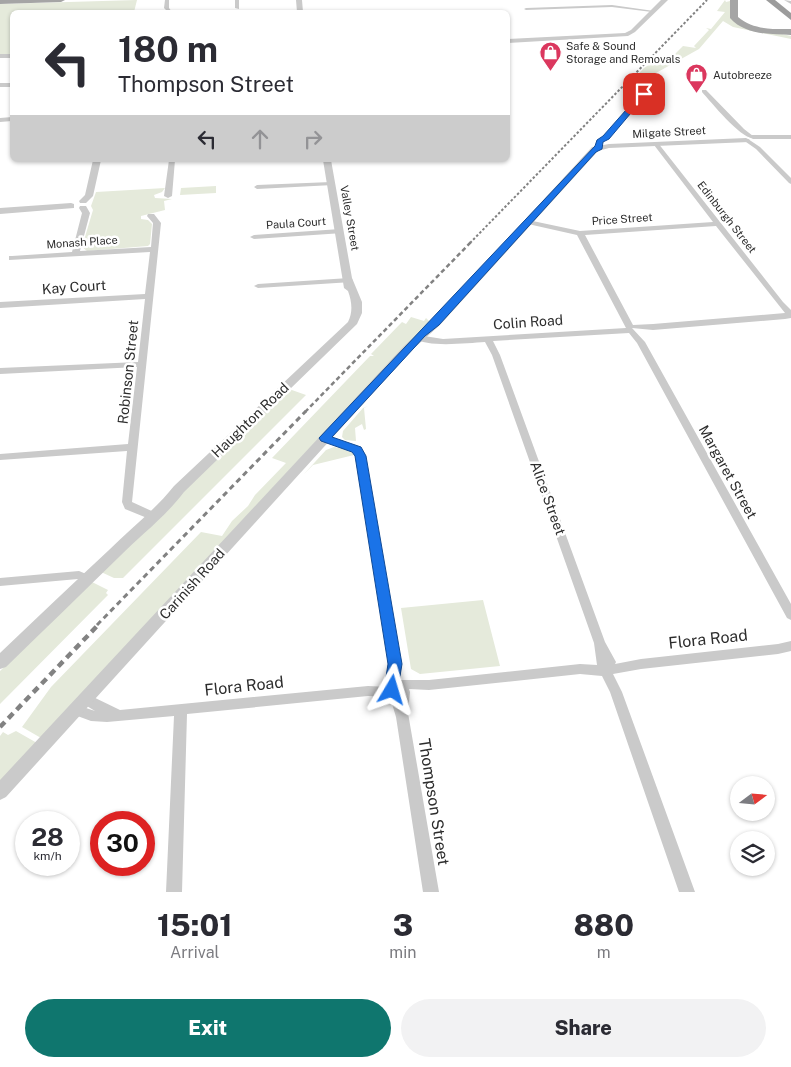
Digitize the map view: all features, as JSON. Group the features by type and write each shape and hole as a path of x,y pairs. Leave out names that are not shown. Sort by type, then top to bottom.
{"highway":[{"path":"770,0 790,17"},
{"path":"777,0 790,17"}],"main road":[{"path":"0,2 61,0"},
{"path":"734,0 734,18 738,22 751,28 791,33"},
{"path":"740,0 740,17 748,24 784,28 790,17"}],"street":[{"path":"237,0 237,8"},
{"path":"510,41 619,36 631,33 665,0"},
{"path":"786,0 791,4"},
{"path":"526,9 612,6 652,11"},
{"path":"704,91 791,182"},
{"name":"Carinish Road","path":"0,792 325,438 422,337 593,151 605,144 644,94"},
{"name":"Milgate Street","path":"605,144 656,144 791,136"},
{"name":"Edinburgh Street","path":"656,144 789,317"},
{"path":"0,211 71,206 75,209 83,205 89,196 98,162"},
{"path":"158,196 170,196 172,162"},
{"name":"Valley Street","path":"327,162 354,315"},
{"path":"257,187 331,184"},
{"path":"76,253 86,213 83,205"},
{"name":"Robinson Street","path":"148,514 128,504 157,223 151,216"},
{"name":"Price Street","path":"528,222 580,233 718,224"},
{"name":"Paula Court","path":"254,236 340,231"},
{"name":"Margaret Street","path":"580,233 791,615"},
{"name":"Monash Place","path":"12,258 154,249"},
{"path":"258,286 348,280"},
{"name":"Kay Court","path":"0,305 149,296"},
{"name":"Haughton Road","path":"0,663 116,551 128,542 148,514 164,508 179,489 349,327 354,315"},
{"name":"Colin Road","path":"422,337 439,342 789,317"},
{"name":"Alice Street","path":"491,338 687,892"},
{"path":"0,371 143,364"},
{"name":"Thompson Street","path":"325,438 356,450 360,456 431,892"},
{"path":"0,457 134,447"},
{"path":"0,582 79,575 87,579"},
{"name":"Flora Road","path":"82,704 91,716 123,716 641,664 791,646"},
{"name":"Flora Road","path":"778,649 791,650"},
{"path":"174,892 181,710"}],"shaded area":[{"path":"137,0 134,10 10,10 10,55 0,55 0,4"},
{"path":"725,0 726,2 730,1 730,17 736,23 791,36 791,39 733,27 723,21 699,49 656,73 636,94 625,92 631,86 628,85 652,60 667,62 683,46 696,48 694,46 709,30 706,28 711,29 725,12 717,11"},
{"path":"216,186 216,193 180,195 181,188"},
{"path":"165,188 162,192 154,195 155,198 172,199 164,201 165,210 141,216 141,219 148,220 152,224 150,244 148,246 87,251 82,247 93,210 91,206 96,192"},
{"path":"411,317 424,321 426,318 430,322 321,436 41,738 22,727 51,687 201,532 222,536 232,521 286,463 272,458 370,356 374,356 371,354 402,322 406,324"},
{"path":"289,389 306,395 123,578 114,578 101,572 152,521"},
{"path":"368,406 364,408 366,429 364,430 362,424 355,428 356,441 345,440 342,437 343,431 363,408"},
{"path":"334,447 349,450 354,455 313,465 304,474 326,450"},
{"path":"92,582 108,590 106,593 108,595 0,704 0,671"},
{"path":"483,600 500,666 420,674 411,669 401,608"},
{"path":"16,731 37,743 0,782 0,736 3,732 8,735"}],"railway":[{"path":"470,243 707,0"},
{"path":"305,412 472,241"},
{"path":"97,625 306,411"},
{"path":"0,727 99,624"}],"place":[{"name":"Safe & Sound Storage and Removals","path":"550,71"},
{"name":"Autobreeze","path":"697,94"}],"route":[{"path":"392,690 395,664 360,456 356,450 325,438 408,348 436,322 593,151 599,147 598,143 606,137 644,94"}]}
